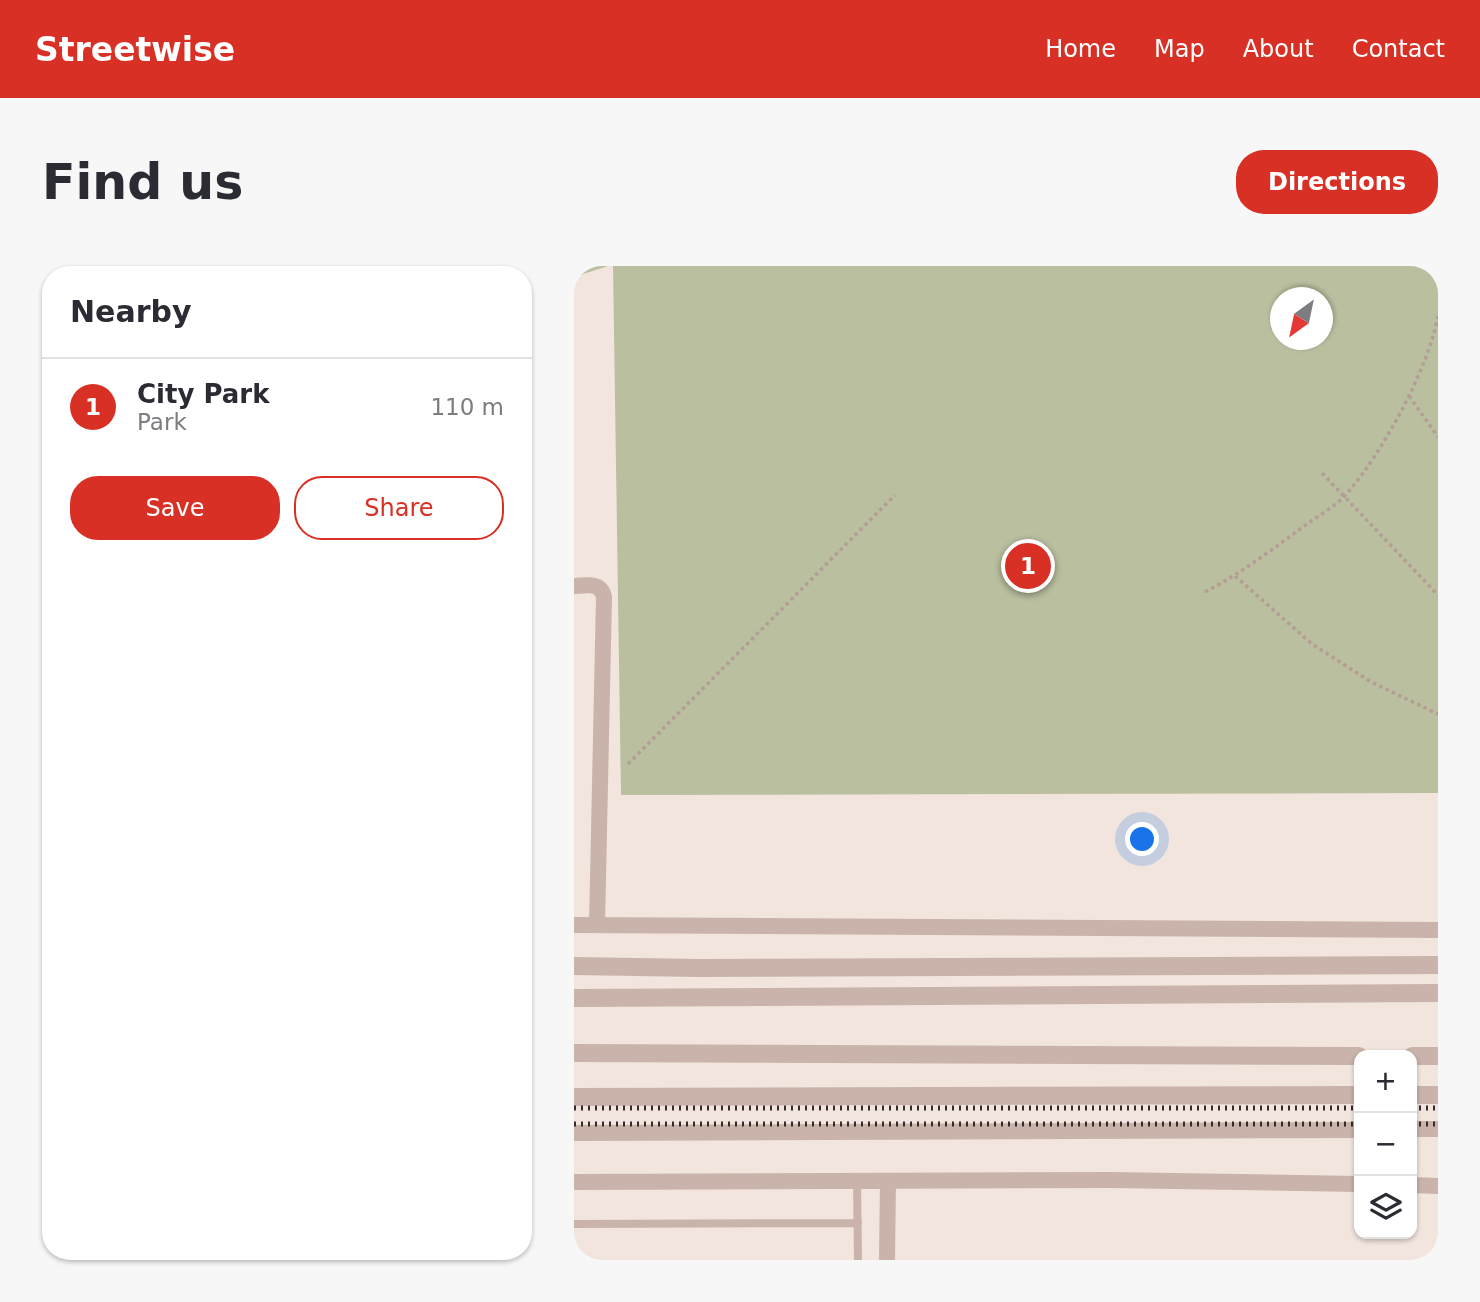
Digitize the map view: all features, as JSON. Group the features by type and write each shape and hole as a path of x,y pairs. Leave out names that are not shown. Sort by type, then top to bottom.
{"street":[{"path":"574,586 598,587 604,597 597,925"},
{"path":"574,925 1438,930"},
{"path":"574,966 699,968 1438,965"},
{"path":"574,998 1438,993"},
{"path":"574,1052 1354,1056"},
{"path":"1417,1056 1438,1056"},
{"path":"574,1097 1354,1096"},
{"path":"1417,1096 1438,1096"},
{"path":"1417,1129 1438,1129"},
{"path":"574,1133 1354,1130"},
{"path":"574,1182 1111,1180 1354,1184"},
{"path":"887,1260 888,1181"},
{"path":"1417,1185 1438,1186"}],"lane":[{"path":"857,1181 858,1260"},
{"path":"574,1224 858,1223"}],"path":[{"path":"1205,592 1235,576 1344,496 1374,458 1419,374 1438,316"},
{"path":"1408,395 1438,438"},
{"path":"1322,473 1438,595"},
{"path":"628,764 895,495"},
{"path":"1235,576 1312,644 1371,682 1438,714"}],"green space":[{"path":"574,266 608,266 574,277"},
{"path":"613,266 1438,266 1438,793 621,795"}],"railway":[{"path":"574,1108 1354,1108"},
{"path":"1417,1108 1438,1108"},
{"path":"574,1124 1354,1124"},
{"path":"1417,1124 1438,1124"}],"place":[{"name":"City Park","path":"1028,566"}]}
